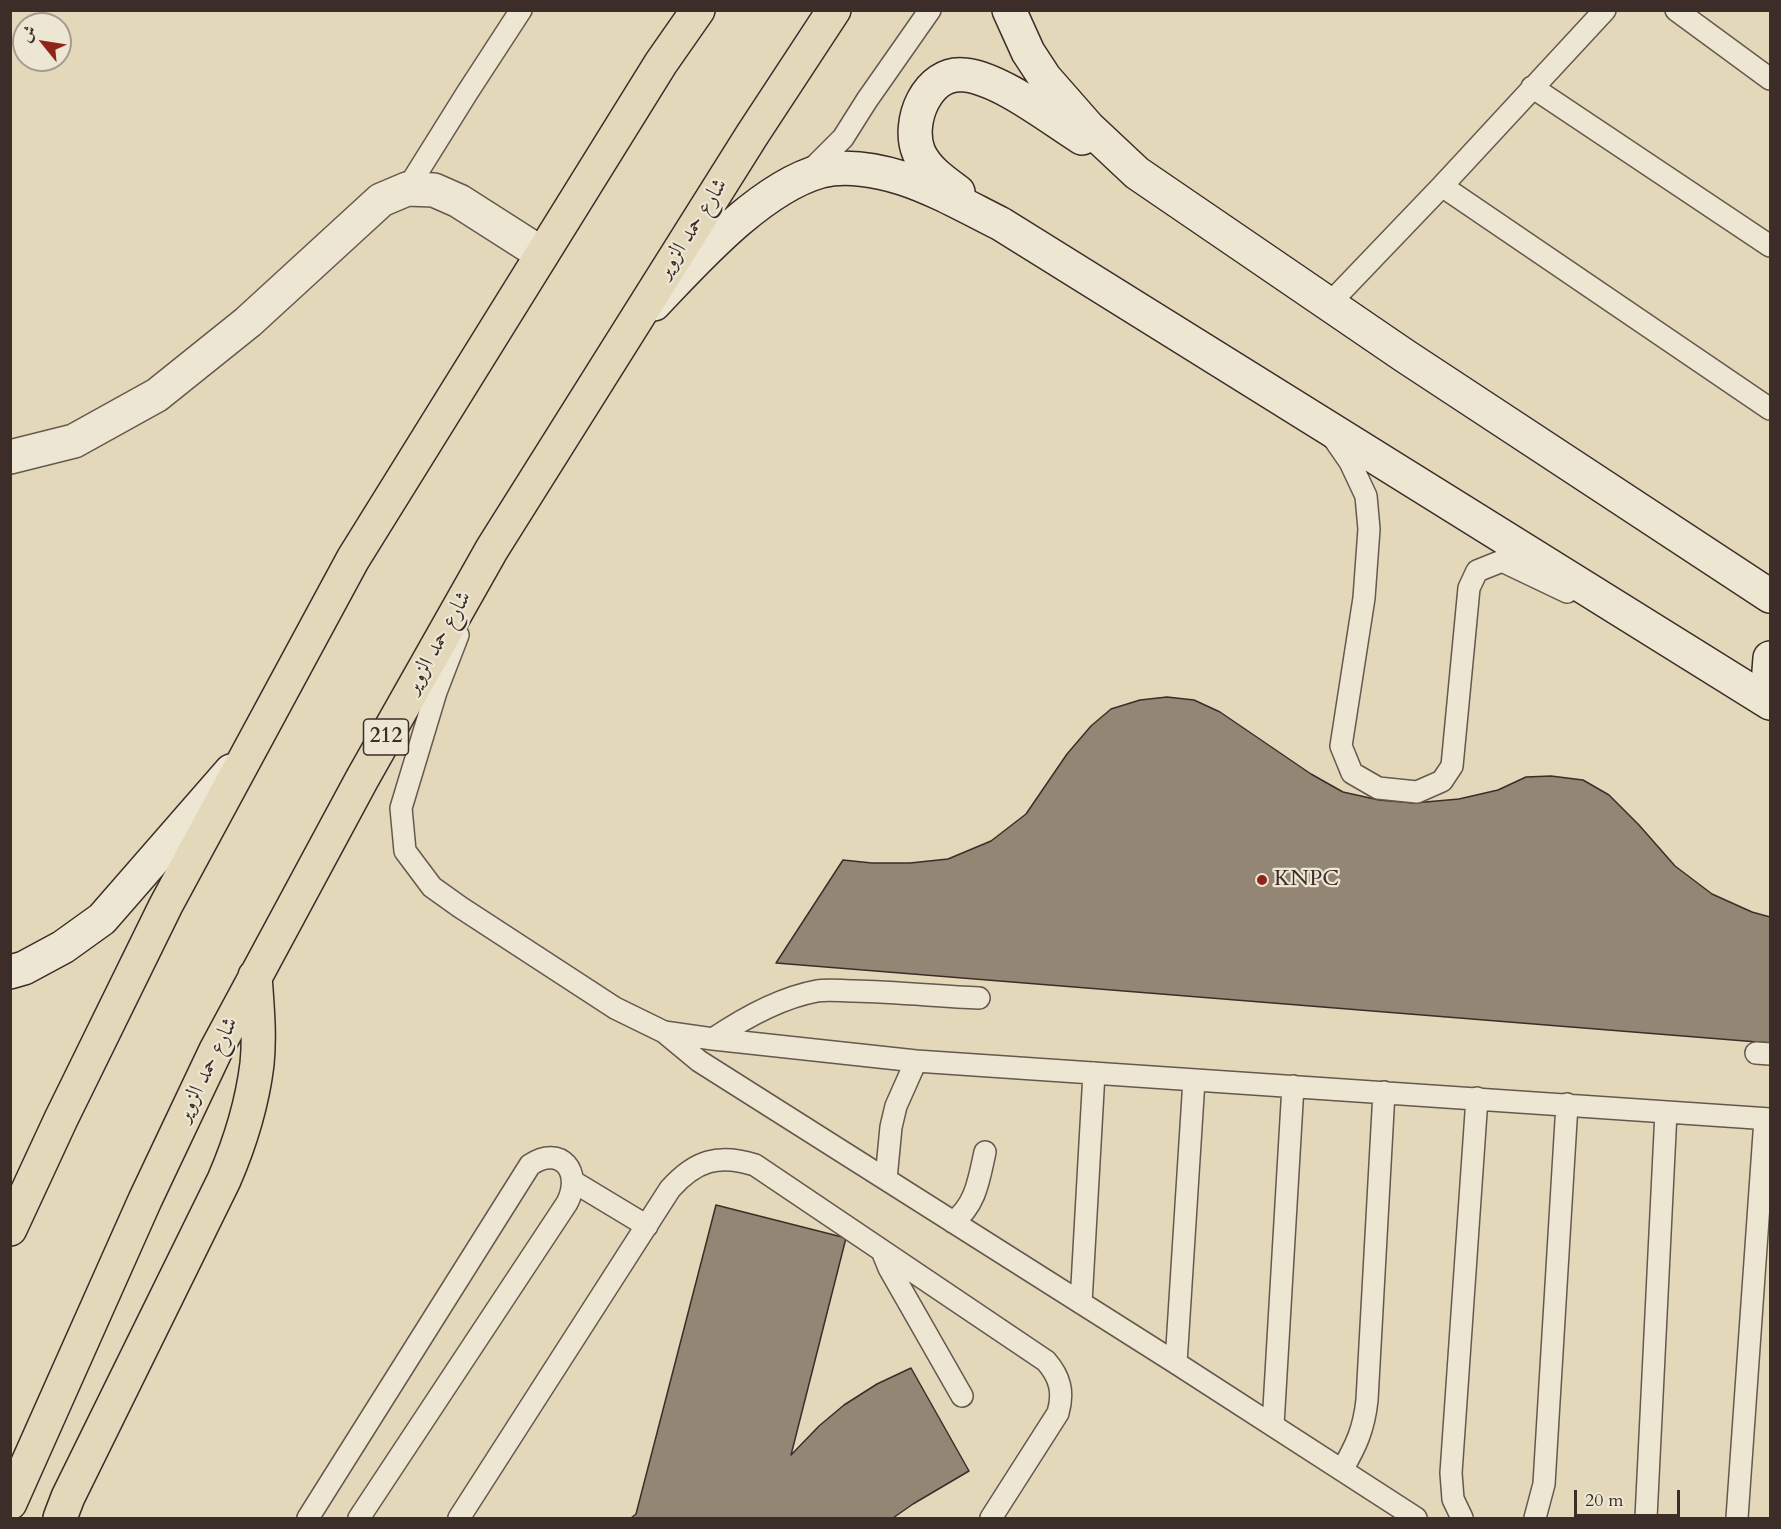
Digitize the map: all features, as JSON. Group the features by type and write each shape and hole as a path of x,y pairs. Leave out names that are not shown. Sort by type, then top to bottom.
{"main road":[{"path":"10,1229 166,905 353,559 662,63 698,10"},
{"name":"شارع حمد الزوير","path":"10,1503 150,1190 216,1050 362,779 492,549 752,135 834,10"},
{"path":"1009,10 1028,52 1045,78 1088,127 1137,173"},
{"path":"1001,224 942,180 931,170 919,152 915,132 916,121 928,93 941,79 964,74 989,81 1007,90 1137,173 1329,304 1770,596"},
{"path":"632,327 736,223 776,191 803,177 822,171 847,168 901,178 940,193 1001,224 1770,702"},
{"path":"10,456 74,441 157,395 248,322 381,200 407,189 434,190 459,201 543,254"},
{"path":"1770,658 1770,686"},
{"path":"10,972 24,968 63,947 102,919 252,747"},
{"path":"60,1518 68,1497 224,1180 239,1144 250,1107 257,1064 258,1020 255,976"}],"lane":[{"path":"407,189 466,93 521,10"},
{"path":"803,177 843,138 930,10"},
{"path":"1329,304 1605,10"},
{"path":"1676,10 1770,79"},
{"path":"1533,87 1770,246"},
{"path":"1442,186 1770,409"},
{"path":"1325,425 1350,462 1366,496 1369,529 1364,598 1341,746 1352,773 1378,788 1417,792 1442,781 1452,766 1469,588 1477,571 1502,561 1656,632"},
{"path":"492,549 436,692 401,808 405,851 432,887 615,1008 664,1032 699,1061 1081,1302 1416,1518"},
{"path":"712,1039 761,1011 793,997 819,990 978,998"},
{"path":"664,1032 916,1062 1768,1119 1737,1518"},
{"path":"886,1179 891,1127 896,1106 916,1062"},
{"path":"1081,1302 1094,1073"},
{"path":"1176,1363 1194,1080"},
{"path":"1273,1425 1293,1086"},
{"path":"1342,1470 1365,1421 1384,1092"},
{"path":"1462,1518 1453,1499 1451,1473 1477,1098"},
{"path":"1535,1518 1544,1484 1567,1104"},
{"path":"1646,1518 1666,1112"},
{"path":"953,1222 971,1203 977,1189 985,1152"},
{"path":"308,1518 530,1165 540,1158 551,1157 562,1161 571,1170 574,1182 572,1194 567,1203 359,1518"},
{"path":"459,1518 670,1190 693,1167 723,1159 739,1160 755,1165 1046,1360 1054,1370 1062,1392 1058,1413 991,1518"},
{"path":"574,1182 647,1226"},
{"path":"882,1250 889,1268 962,1396"}],"building":[{"name":"KNPC","path":"1167,697 1194,700 1220,712 1311,774 1343,792 1379,800 1414,803 1459,799 1498,790 1526,777 1551,776 1583,780 1609,795 1675,866 1712,894 1752,912 1770,917 1770,1043 776,963 843,860 910,863 948,859 991,841 1026,814 1067,754 1091,726 1111,709 1140,700"},
{"path":"716,1205 846,1238 791,1455 819,1426 844,1405 877,1384 911,1368 969,1471 893,1518 631,1518 636,1514"}],"place":[{"name":"KNPC","path":"1262,880"}]}
